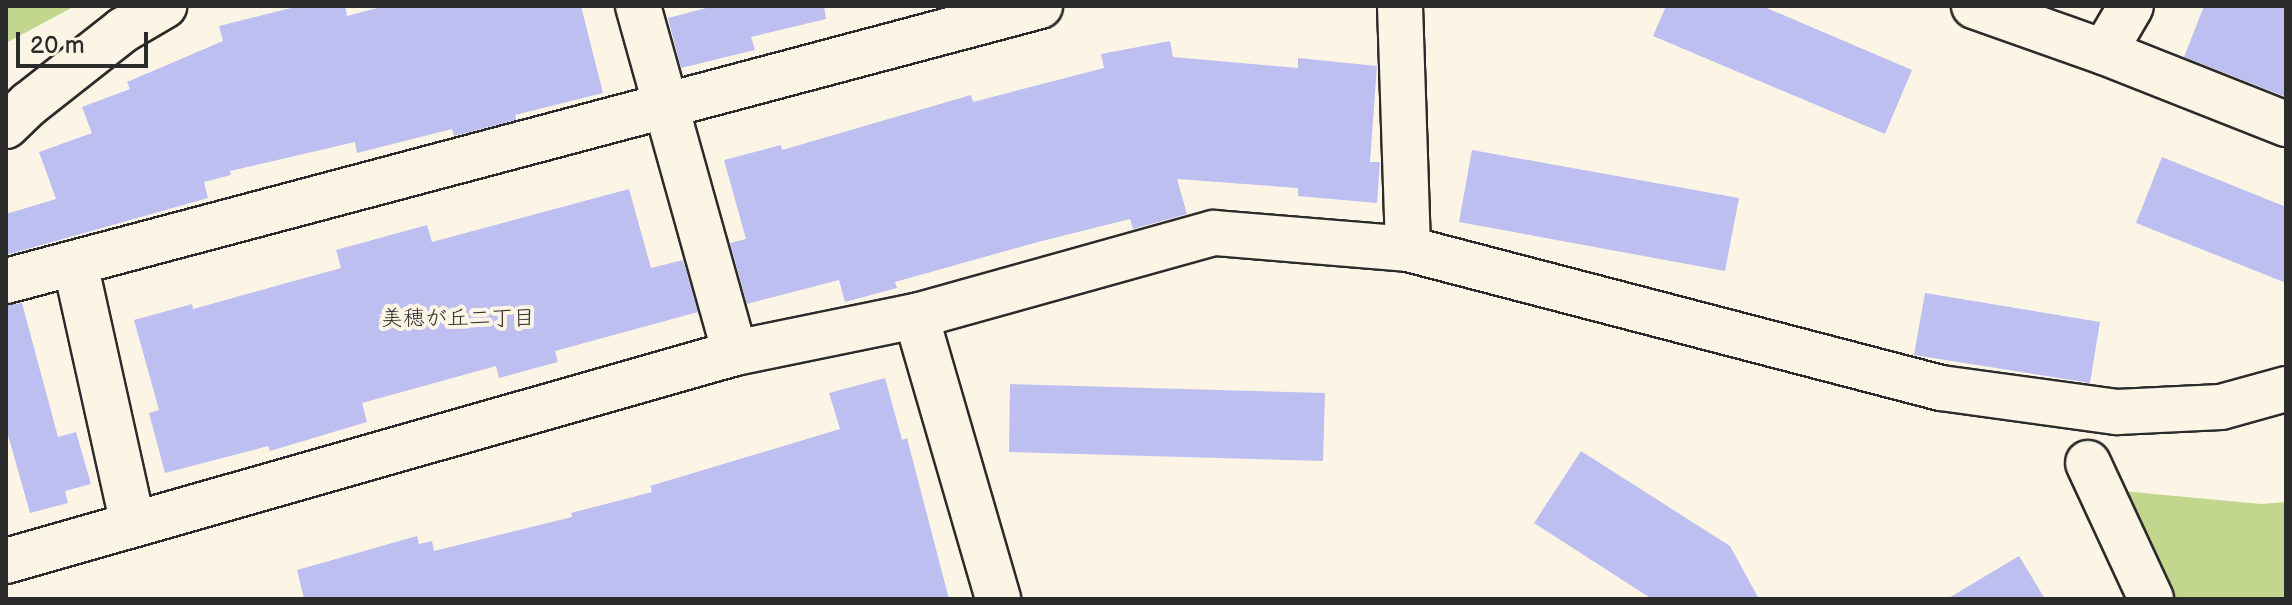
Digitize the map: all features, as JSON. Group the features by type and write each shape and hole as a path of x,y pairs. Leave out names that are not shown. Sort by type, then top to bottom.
{"street":[{"path":"6,126 123,30 164,6"},
{"path":"638,6 735,353"},
{"path":"6,281 1040,6"},
{"path":"1400,6 1408,249"},
{"path":"1974,6 2104,52 2286,124"},
{"path":"2104,52 2131,6"},
{"path":"6,561 735,353 916,316 1214,233 1408,249 1941,388 2117,412 2221,407 2286,389"},
{"path":"75,263 133,524"},
{"path":"916,316 998,599"},
{"path":"2088,463 2151,599"}],"green space":[{"path":"6,6 75,6 6,43"},
{"path":"2111,490 2261,504 2286,502 2286,599 2163,599"}],"building":[{"path":"299,6 345,6 347,16 385,6 581,6 603,93 515,115 516,120 454,136 452,129 357,153 355,142 230,171 231,175 204,182 208,198 6,255 6,214 56,199 39,152 92,133 82,107 130,89 127,82 223,41 219,26"},
{"path":"714,6 824,6 826,19 751,37 755,50 681,68 668,18"},
{"path":"1666,6 1762,6 1912,70 1885,134 1653,36"},
{"path":"2204,6 2286,6 2286,97 2184,57"},
{"path":"1170,41 1173,57 1298,68 1298,58 1377,66 1370,162 1380,162 1377,203 1298,196 1298,188 1177,179 1187,214 1133,229 1130,219 1038,242 895,282 897,288 845,302 839,280 747,304 730,243 746,239 724,160 781,145 782,150 971,95 973,102 1104,68 1101,54"},
{"path":"1472,150 1739,198 1725,271 1459,222"},
{"path":"2162,157 2286,207 2286,283 2136,223"},
{"path":"629,189 651,268 683,260 698,312 555,351 558,362 499,378 496,366 362,403 367,422 270,451 268,446 165,473 149,413 159,410 134,320 192,304 193,309 341,268 336,250 427,225 432,242"},
{"path":"1925,293 2100,322 2090,383 1914,355"},
{"path":"22,303 58,437 76,432 91,484 65,491 68,503 30,513 6,428 6,305"},
{"path":"885,378 902,440 907,438 949,599 304,599 297,570 417,536 419,544 432,541 434,551 572,517 571,513 652,492 650,486 840,429 829,393"},
{"path":"1010,384 1325,393 1323,461 1009,452"},
{"path":"1581,451 1730,546 1759,599 1652,599 1534,523"},
{"path":"2019,556 2045,599 1947,599"}],"district":[{"name":"美穂が丘二丁目","path":"458,319"}]}
